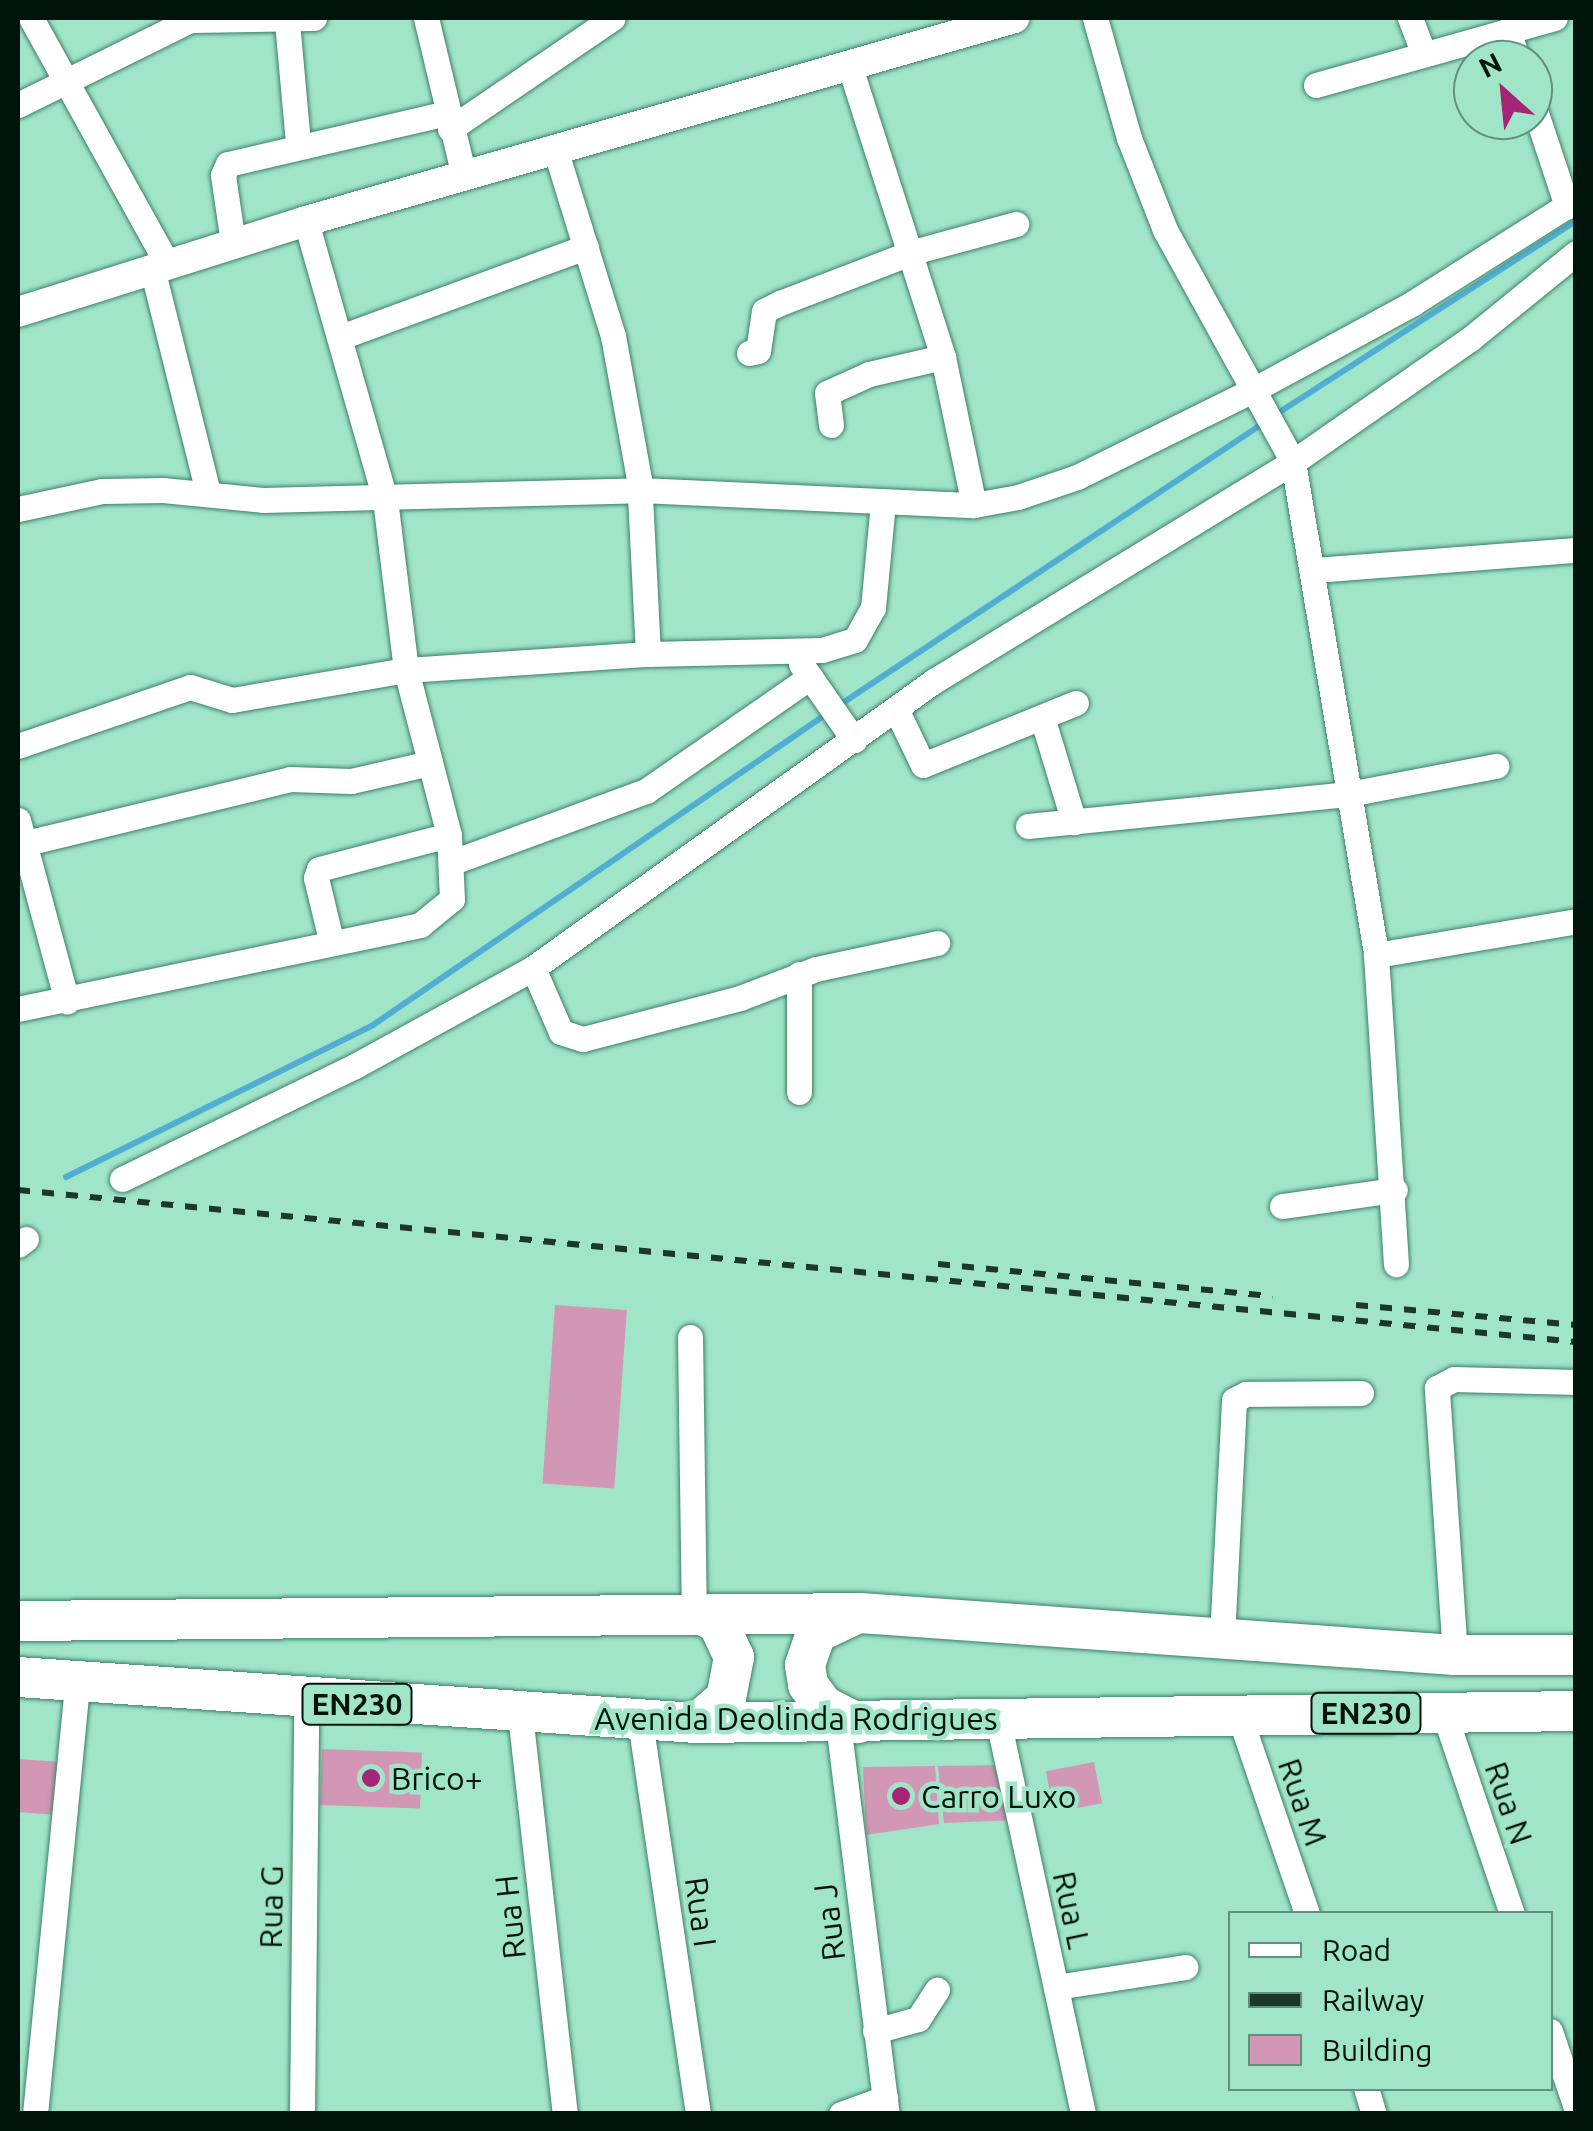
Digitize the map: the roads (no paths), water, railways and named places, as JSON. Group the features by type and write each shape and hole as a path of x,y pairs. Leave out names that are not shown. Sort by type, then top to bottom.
{"highway":[{"name":"EN230","path":"18,1621 694,1611 860,1614 1455,1655 1576,1654"},
{"path":"694,1611 718,1623 734,1656 726,1698 696,1723"},
{"path":"848,1723 824,1706 808,1685 805,1665 816,1633 860,1614"},
{"name":"Avenida Deolinda Rodrigues","path":"18,1677 306,1701 696,1723 998,1720 1238,1712 1576,1711"}],"street":[{"path":"30,18 68,80 160,265 208,493"},
{"path":"18,105 174,26 203,18 287,22 314,18"},
{"path":"426,18 464,176"},
{"path":"233,243 223,175 228,164 298,144 449,121 613,18"},
{"path":"1094,18 1146,187 1293,462 1376,955 1395,1190 1396,1264"},
{"path":"1410,18 1423,52"},
{"path":"1316,86 1423,52 1555,18"},
{"path":"18,312 306,221 995,20"},
{"path":"287,22 298,144"},
{"path":"1508,30 1511,40"},
{"path":"849,64 913,252 943,357 974,505"},
{"path":"18,509 102,491 384,499 640,490 974,505 1050,488 1258,398 1571,203 1547,140"},
{"path":"555,149 614,336 640,490 648,654"},
{"path":"18,1009 435,919 452,899 449,835 406,670 384,499 306,221"},
{"path":"749,353 758,350 764,311 913,252 1016,224"},
{"path":"341,337 586,247"},
{"path":"122,1179 355,1066 533,968 849,733 896,709 1293,462 1470,339 1576,253"},
{"path":"831,425 826,392 869,374 943,357"},
{"path":"18,746 190,687 232,700 406,670 648,654 839,647 869,626 883,502"},
{"path":"1314,570 1576,550"},
{"path":"793,651 849,733"},
{"path":"453,862 646,791 814,684"},
{"path":"896,709 924,765 1076,704"},
{"path":"1042,717 1074,822"},
{"path":"66,1001 20,836 290,779 351,781 430,763"},
{"path":"1028,826 1349,794 1496,766"},
{"path":"331,940 319,868 449,835"},
{"path":"1376,955 1576,922"},
{"path":"533,968 561,1032 582,1039 740,998 799,974 937,943"},
{"path":"798,1092 799,974"},
{"path":"1282,1206 1395,1190"},
{"path":"690,1337 694,1611"},
{"path":"1455,1655 1438,1388 1454,1379 1576,1382"},
{"path":"1222,1638 1234,1400 1246,1394 1360,1393"},
{"path":"35,2114 77,1682"},
{"name":"Rua G","path":"302,2114 306,1701"},
{"name":"Rua M","path":"1238,1712 1306,1911"},
{"name":"Rua H","path":"520,1714 565,2114"},
{"name":"Rua N","path":"1444,1714 1511,1911"},
{"name":"Rua L","path":"998,1720 1083,2114"},
{"name":"Rua I","path":"640,1721 698,2114"},
{"name":"Rua J","path":"848,1723 886,2106"},
{"path":"1056,1987 1185,1967"},
{"path":"876,2031 918,2020 937,1990"},
{"path":"1553,2040 1576,2108"},
{"path":"840,2114 886,2106"}],"waterway":[{"path":"1275,415 1576,221"},
{"path":"838,706 1265,422"},
{"path":"66,1177 373,1025 828,713"}],"railway":[{"path":"18,1190 1576,1342"},
{"path":"938,1264 1272,1296"},
{"path":"1356,1305 1576,1325"}],"place":[{"name":"Brico+","path":"371,1778"},
{"name":"Carro Luxo","path":"901,1796"}]}
